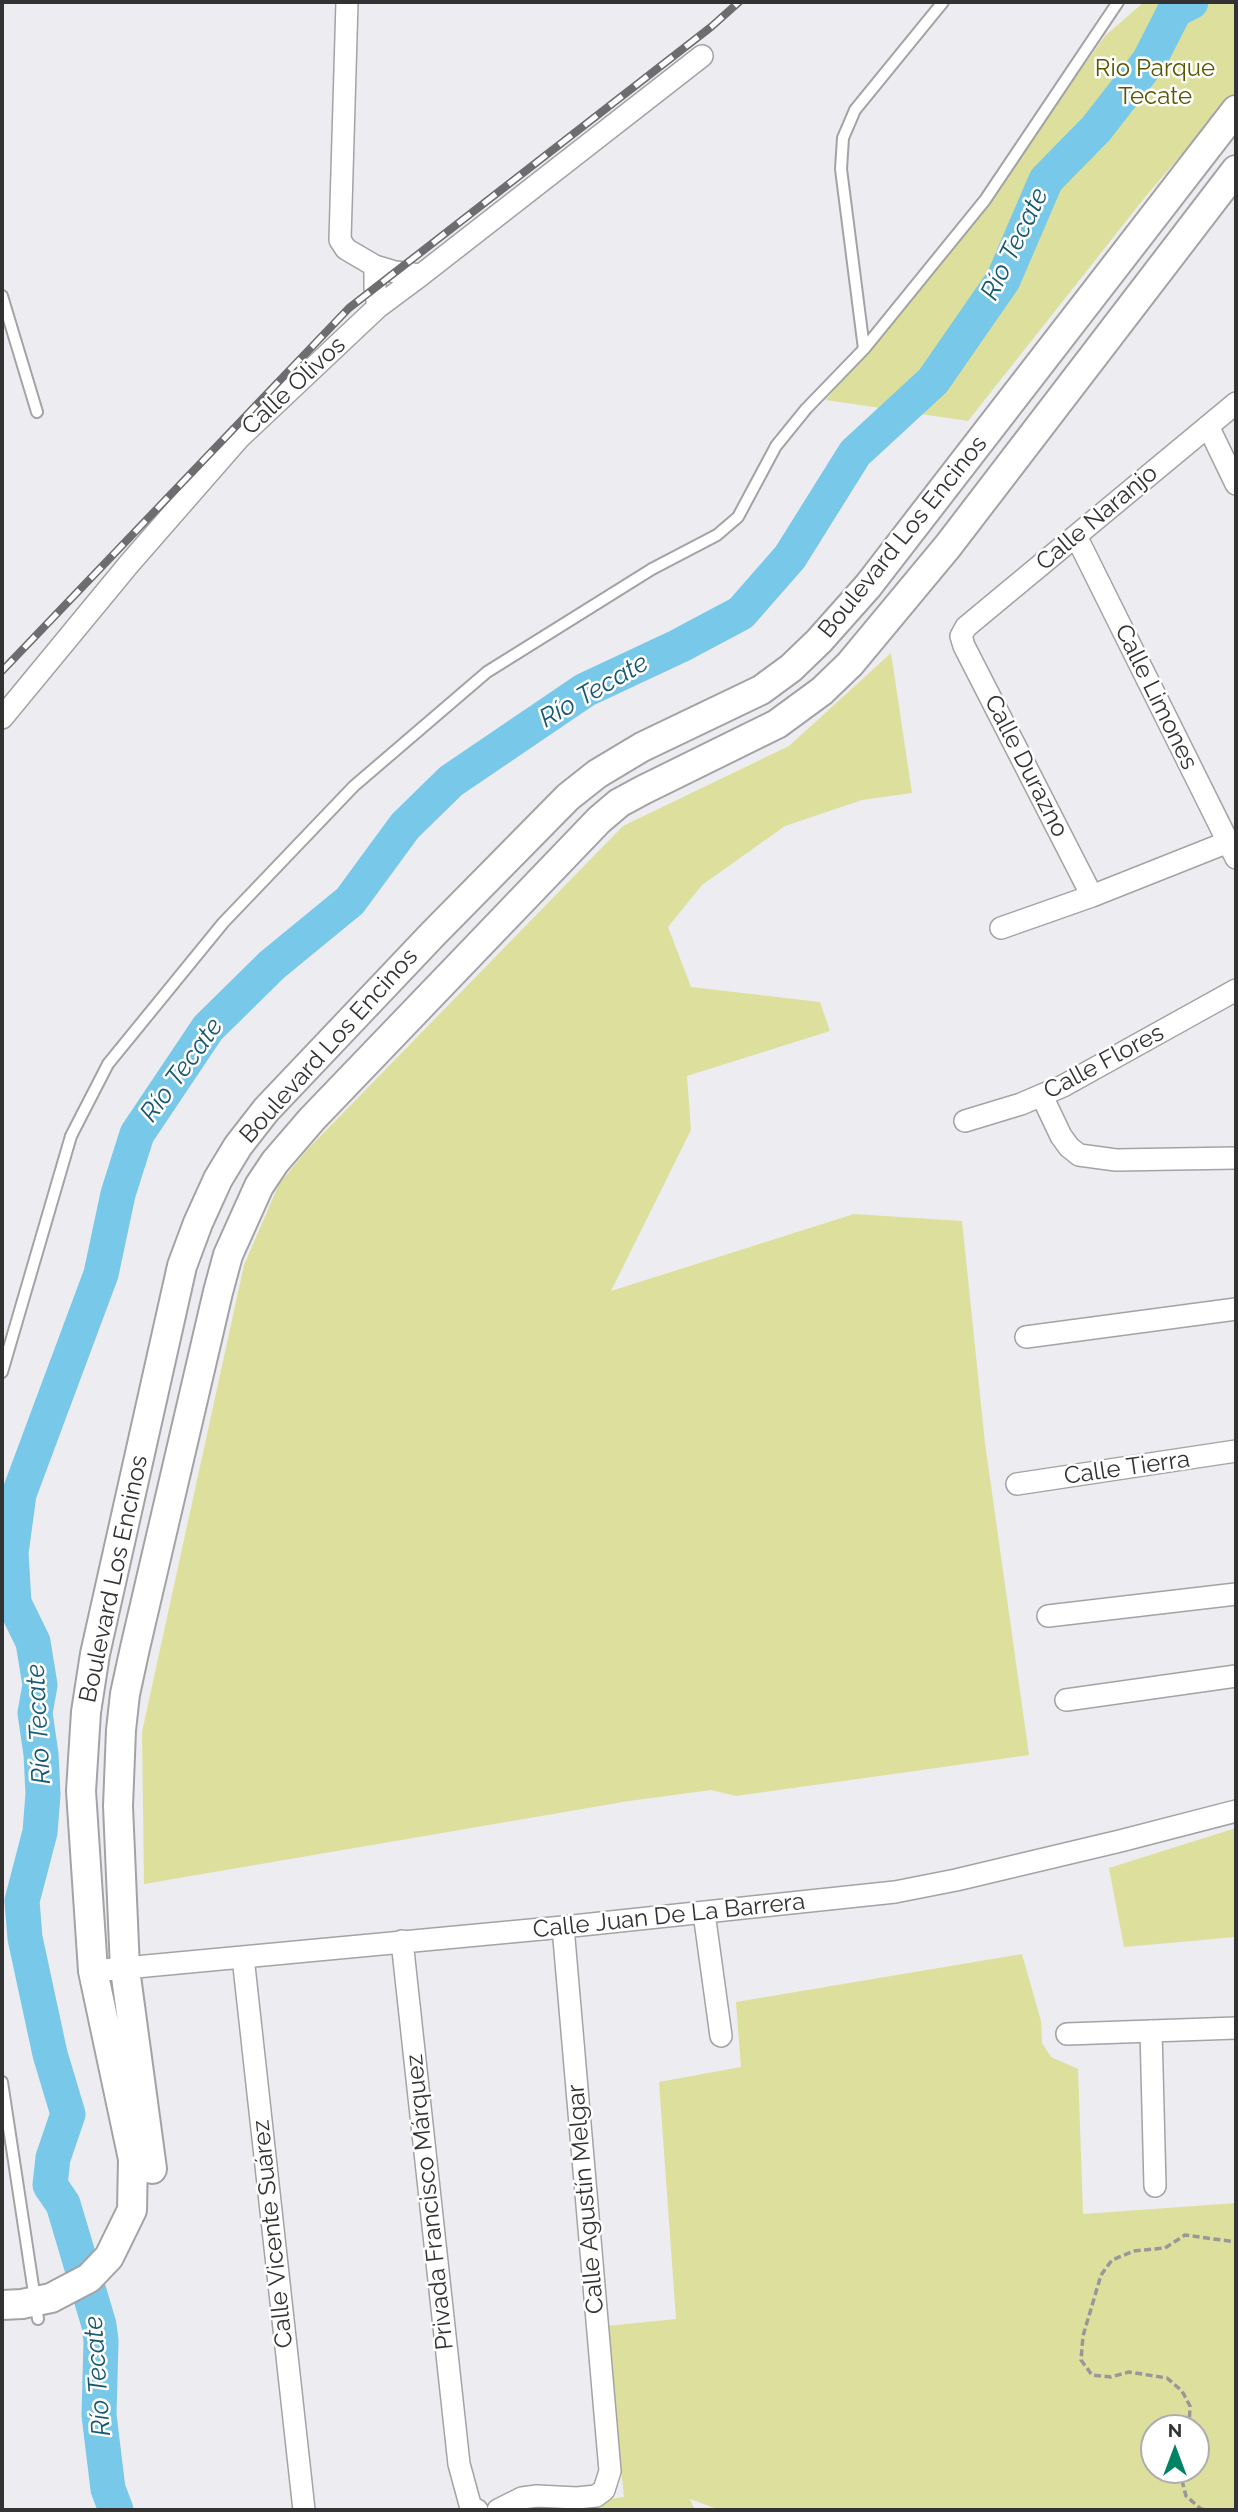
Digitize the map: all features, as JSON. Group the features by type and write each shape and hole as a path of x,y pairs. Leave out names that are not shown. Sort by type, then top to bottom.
{"main road":[{"name":"Boulevard Los Encinos","path":"124,2251 132,2210 133,2159 93,1971 82,1791 86,1712 95,1654 182,1266 218,1180 238,1146 266,1110 568,797 597,774 642,747 761,690 819,641 868,586 916,525 1236,110"},
{"name":"Boulevard Los Encinos","path":"2,2305 45,2309 77,2307 95,2296 110,2284 124,2251 150,2211 153,2185 151,2151 125,1969 118,1806 125,1694 218,1292 228,1255 259,1186 275,1162 312,1119 599,820 619,803 643,790 767,729 822,691 850,664 947,546 1236,170"},
{"path":"916,525 947,546"},
{"name":"Boulevard Los Encinos","path":"2,2322 45,2309"}],"street":[{"path":"347,2 340,240 346,249 375,266 421,275"},
{"name":"Calle Olivos","path":"3,717 129,564 239,438 378,307 702,56"},
{"path":"375,266 378,307"},
{"name":"Calle Naranjo","path":"961,636 965,627 1236,403"},
{"path":"1208,426 1236,484"},
{"name":"Calle Limones","path":"1076,536 1232,850"},
{"name":"Calle Durazno","path":"961,636 1092,895"},
{"path":"1001,928 1092,895 1232,850"},
{"name":"Calle Flores","path":"965,1121 1042,1096 1236,990"},
{"path":"1042,1096 1061,1136 1079,1155 1115,1160 1236,1158"},
{"path":"1026,1337 1236,1309"},
{"name":"Calle Tierra","path":"1017,1484 1236,1451"},
{"path":"1048,1616 1236,1594"},
{"path":"1066,1700 1236,1676"},
{"name":"Calle Juan De La Barrera","path":"93,1971 839,1899 956,1881 1236,1811"},
{"path":"704,1913 721,2036"},
{"name":"Calle Agustín Melgar","path":"498,2510 522,2498 596,2496 604,2490 610,2472 563,1927"},
{"name":"Privada Francisco Márquez","path":"402,1941 458,2464 471,2508 477,2510"},
{"name":"Calle Vicente Suárez","path":"243,1957 304,2510"},
{"path":"1067,2035 1236,2028"},
{"path":"1151,2031 1155,2186"}],"lane":[{"path":"864,349 841,169 843,138 855,110 943,2"},
{"path":"2,1372 71,1136 108,1064 223,923 354,786 487,672 652,569 717,535 738,517 776,446 806,409 864,349 985,200 1118,2"},
{"path":"2,296 37,412"},
{"path":"2,2082 4,2124 45,2309"}],"path":[{"path":"1190,2414 1190,2406 1182,2391 1167,2378 1129,2372 1111,2377 1092,2375 1082,2360 1083,2336 1101,2275 1112,2260 1133,2251 1166,2248 1185,2235 1236,2242"},
{"path":"1183,2484 1186,2496 1201,2509 1210,2510"}],"green space":[{"name":"Rio Parque Tecate","path":"1144,2 1236,2 1236,91 1146,196 968,421 826,400 987,200 1105,36"},
{"path":"891,653 912,793 862,800 785,826 702,885 668,927 691,987 820,1002 830,1031 687,1076 691,1130 611,1291 854,1214 962,1221 985,1443 1029,1755 736,1796 711,1790 629,1801 144,1884 142,1732 244,1265 279,1184 307,1150 623,826 789,746"},
{"path":"1236,1828 1236,1937 1124,1947 1109,1868"},
{"path":"1022,1954 1041,2021 1042,2043 1051,2057 1078,2069 1083,2214 1236,2203 1236,2510 720,2510 690,2499 695,2510 536,2510 624,2497 606,2326 676,2319 659,2082 741,2067 736,2002"}],"waterway":[{"name":"Río Tecate","path":"116,2510 108,2489 99,2415 99,2325 63,2204 50,2185 53,2158 68,2114 50,2054 25,1938 22,1901 40,1832 43,1794 35,1713 40,1685 33,1642 14,1603 11,1553 19,1494 101,1274 118,1194 137,1134 208,1028 272,965 350,901 405,826 451,781 585,690 679,646 741,613 790,557 855,453 933,381 1003,280 1046,180 1096,129 1149,61 1175,10 1191,2"}],"railway":[{"path":"2,671 349,308 711,27 739,2"}]}
